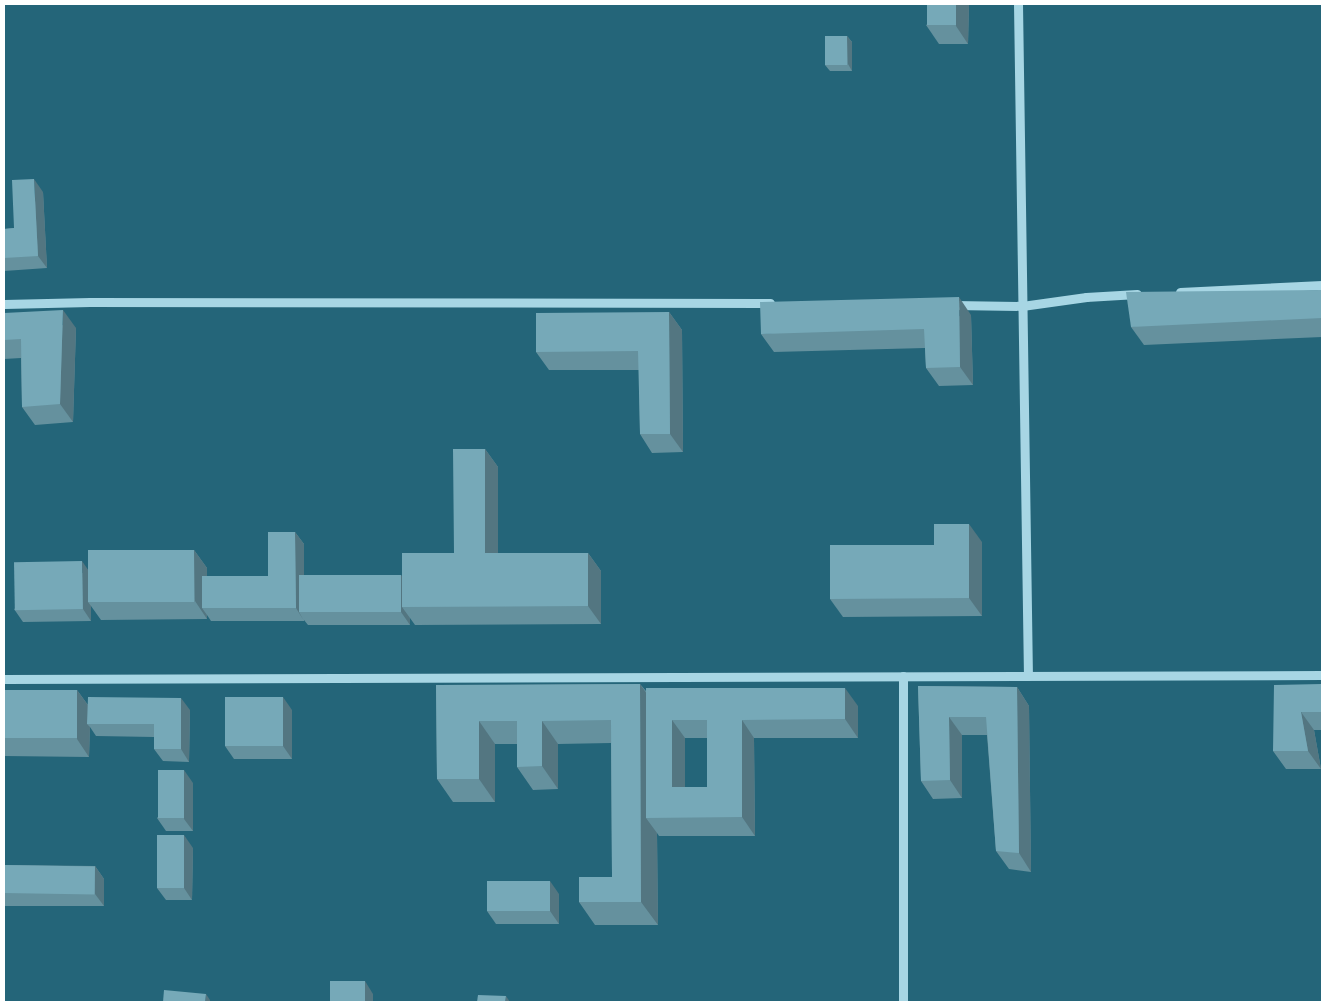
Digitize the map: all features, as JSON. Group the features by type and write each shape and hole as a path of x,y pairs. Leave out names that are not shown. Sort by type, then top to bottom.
{"street":[{"path":"1018,4 1028,676"},
{"path":"1165,293 1322,285"},
{"path":"943,305 1022,306 1086,297 1145,294"},
{"path":"4,304 90,302 784,303"},
{"path":"4,679 1322,675"},
{"path":"902,676 903,1002"}],"building":[{"path":"927,4 956,4 956,25 927,25"},
{"path":"825,36 847,36 847,65 825,65"},
{"path":"34,179 38,256 4,258 4,229 14,228 12,180"},
{"path":"1322,290 1322,318 1131,327 1126,292"},
{"path":"959,297 960,367 926,368 924,329 761,334 760,302"},
{"path":"63,310 60,404 22,407 21,339 4,340 4,313"},
{"path":"669,312 670,434 640,434 638,351 536,352 536,313"},
{"path":"453,449 485,449 485,553 588,553 588,606 402,607 402,553 454,553"},
{"path":"934,524 969,524 969,598 830,599 830,545 934,545"},
{"path":"268,532 295,532 296,608 202,608 202,576 268,576"},
{"path":"88,550 194,550 194,602 88,602"},
{"path":"82,561 83,609 15,610 14,562"},
{"path":"299,575 401,575 401,612 299,612"},
{"path":"640,684 641,902 579,902 579,877 612,877 611,720 542,721 542,766 517,767 517,721 479,721 479,779 437,779 436,685"},
{"path":"1322,684 1322,712 1301,712 1308,751 1273,751 1274,685"},
{"path":"918,686 1017,687 1019,853 996,851 986,717 949,717 950,780 921,781"},
{"path":"646,688 845,688 845,719 742,720 742,817 646,818","holes":["672,720 707,720 707,787 672,787"]},
{"path":"4,690 77,690 77,738 4,738"},
{"path":"88,697 181,698 181,749 154,749 154,724 87,724"},
{"path":"225,697 283,697 283,746 225,746"},
{"path":"158,770 184,770 184,818 158,818"},
{"path":"157,835 184,835 184,888 157,888"},
{"path":"4,865 95,867 94,895 4,893"},
{"path":"487,881 550,881 550,911 487,911"},
{"path":"330,981 365,981 365,1002 330,1002"},
{"path":"164,990 206,994 205,1002 163,1002"},
{"path":"478,995 506,996 505,1002 477,1002"}]}
